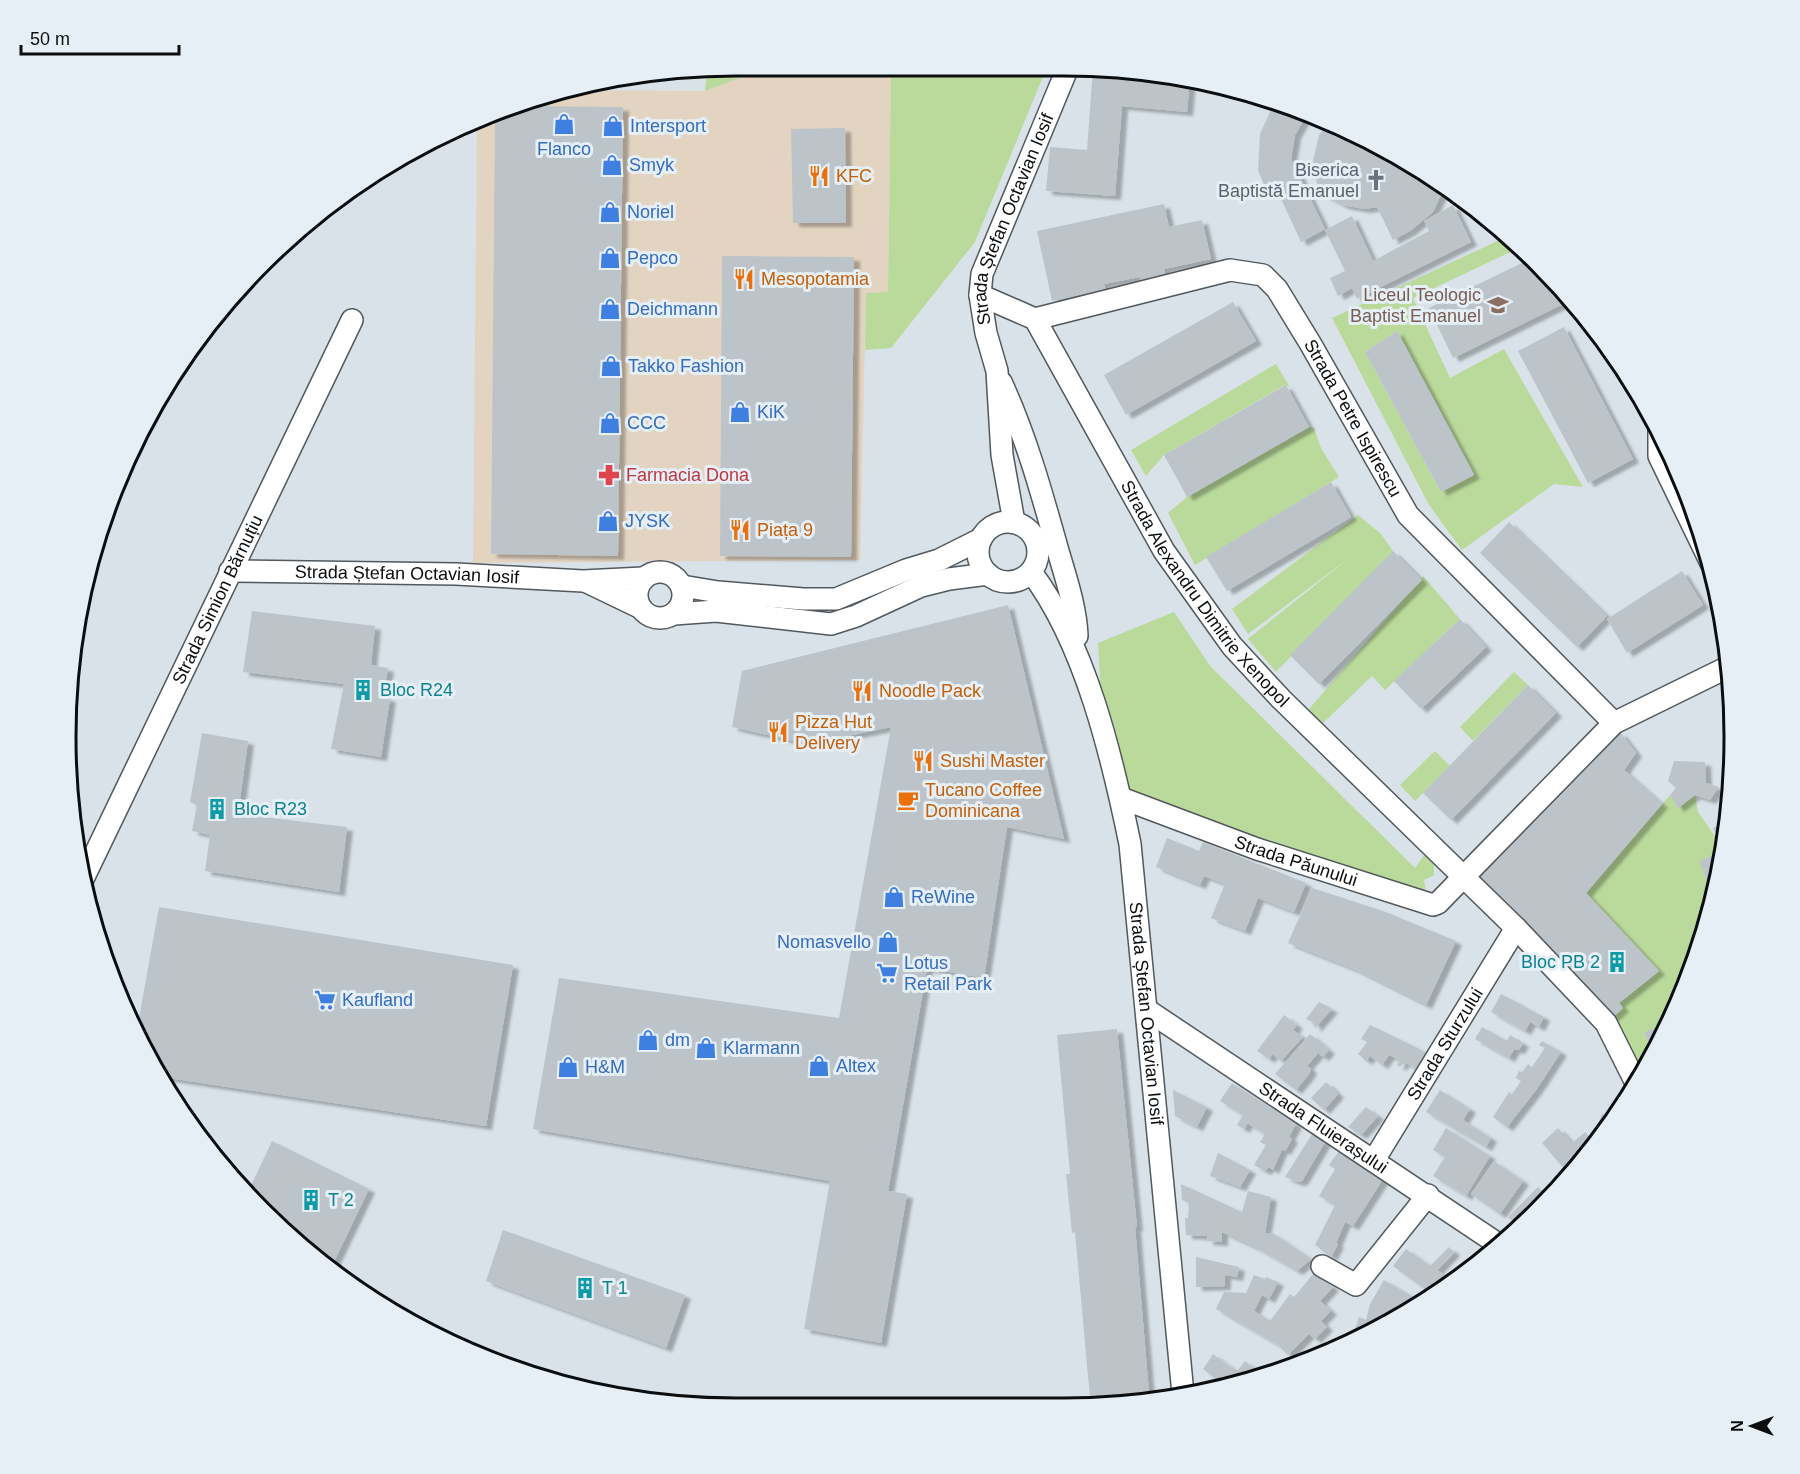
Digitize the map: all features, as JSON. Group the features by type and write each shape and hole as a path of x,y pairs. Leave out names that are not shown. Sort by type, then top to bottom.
{"street":[{"name":"Strada Ștefan Octavian Iosif","path":"1064,76 982,274 981,295 986,333 997,371 1016,414 1044,501 1077,626 1077,654 1121,798 1130,844 1188,1386"},
{"name":"Strada Petre Ispirescu","path":"1035,319 1230,270 1263,275 1277,289 1310,343 1408,515 1614,723"},
{"path":"981,295 1035,319"},
{"name":"Strada Alexandru Dimitrie Xenopol","path":"1035,319 1164,551 1232,646 1281,699 1516,928 1606,1023 1631,1073"},
{"name":"Strada Simion Bărnuțiu","path":"89,866 352,320"},
{"name":"Strada Ștefan Octavian Iosif","path":"988,574 978,558 996,529 1002,455 997,371"},
{"path":"1659,454 1674,487"},
{"path":"996,529 1024,526 1037,542 1037,562 1023,577"},
{"name":"Strada Ștefan Octavian Iosif","path":"230,571 456,574 583,581 643,578 649,573 664,571 672,574 682,586 739,594 836,600 906,570 939,560 996,529"},
{"name":"Strada Ștefan Octavian Iosif","path":"583,581 639,607 651,617 716,611 831,624 856,616 921,586 949,579 988,574 1005,582 1023,577 1077,654"},
{"path":"639,607 636,592 643,578"},
{"path":"674,614 682,601 682,586"},
{"path":"1463,875 1614,723 1720,675"},
{"name":"Strada Păunului","path":"1121,798 1257,849 1428,905 1438,903 1463,875"},
{"name":"Strada Sturzului","path":"1374,1160 1516,928"},
{"name":"Strada Fluierașului","path":"1146,1010 1428,1195 1491,1239"},
{"path":"1322,1266 1356,1285 1428,1195"}],"shaded area":[{"path":"745,76 891,76 888,292 866,294 860,560 473,563 477,130 525,112 603,90 705,91"}],"green space":[{"path":"745,76 705,91 706,77"},
{"path":"891,76 1043,76 975,242 891,348 865,350 866,293 888,292"},
{"path":"1499,240 1511,252 1413,298 1450,378 1504,349 1583,487 1554,484 1462,550 1429,505 1332,318","holes":["1397,331 1474,474 1441,492 1365,352"]},
{"path":"1276,364 1290,387 1285,385 1164,455 1146,476 1131,450"},
{"path":"1309,427 1314,428 1321,448 1339,477 1195,565 1168,513 1187,497"},
{"path":"1358,515 1381,534 1393,551 1276,672 1248,639 1349,558 1248,634 1232,609"},
{"path":"1423,576 1460,619 1385,690 1372,676 1321,725 1309,709"},
{"path":"1174,612 1211,667 1415,868 1425,854 1434,865 1434,875 1424,880 1428,905 1143,806 1121,782 1101,699 1098,643"},
{"path":"1514,672 1528,685 1473,741 1460,727"},
{"path":"1435,751 1450,766 1415,801 1400,785"},
{"path":"1670,795 1678,808 1695,795 1698,812 1716,837 1711,866 1701,908 1673,990 1656,1027 1644,1033 1648,1042 1631,1073 1606,1023 1623,1008 1619,1003 1659,971 1586,893"}],"building":[{"path":"1092,77 1149,82 1189,89 1187,112 1122,106 1115,196 1046,191 1050,147 1087,150"},
{"path":"543,106 623,107 618,556 491,554 495,123"},
{"name":"Biserica Baptistă Emanuel","path":"1271,111 1302,122 1295,135 1291,159 1325,229 1301,242 1276,188 1266,190 1258,170 1260,134"},
{"name":"KFC","path":"845,128 846,223 793,223 791,129"},
{"name":"Biserica Baptistă Emanuel","path":"1323,130 1355,145 1430,188 1441,196 1433,212 1410,231 1393,240 1377,207 1364,209 1343,205 1324,195 1318,187 1312,165 1319,135"},
{"path":"1164,204 1169,227 1202,220 1211,259 1164,269 1165,276 1141,281 1140,277 1104,284 1105,289 1052,301 1037,231"},
{"name":"Biserica Baptistă Emanuel","path":"1453,205 1471,242 1357,299 1352,288 1338,296 1330,278 1345,271 1325,230 1352,216 1373,261 1429,231 1424,221"},
{"path":"722,256 854,257 851,557 720,556"},
{"name":"Liceul Teologic Baptist Emanuel","path":"1522,263 1562,304 1453,358 1429,308"},
{"path":"1233,302 1256,341 1126,415 1104,375"},
{"path":"1564,327 1633,459 1588,483 1518,351"},
{"path":"1397,331 1474,475 1441,492 1365,352"},
{"path":"1286,385 1309,427 1187,497 1164,455"},
{"path":"1331,482 1351,517 1227,591 1206,557"},
{"path":"1509,522 1607,616 1577,647 1480,553"},
{"path":"1393,551 1422,580 1319,684 1290,655"},
{"path":"1682,571 1703,605 1627,653 1607,619"},
{"name":"Lotus Retail Park","path":"1008,605 1064,839 1007,827 984,978 927,968 888,1191 907,1194 881,1343 804,1329 830,1181 533,1129 559,978 839,1018 891,727 808,744 732,727 742,671"},
{"name":"Bloc R24","path":"252,611 375,626 371,665 388,668 383,697 390,698 381,757 331,749 344,684 243,672"},
{"path":"1460,619 1486,647 1421,709 1394,681"},
{"path":"1528,685 1556,713 1451,820 1423,793"},
{"path":"1620,732 1636,753 1624,770 1662,804 1586,893 1659,971 1619,1003 1623,1008 1606,1023 1463,875"},
{"name":"Bloc R23","path":"202,733 248,741 238,814 347,827 339,892 205,871 210,835 192,831 197,805 190,802"},
{"path":"1674,761 1705,762 1706,783 1719,787 1710,800 1695,795 1678,808 1670,795 1676,788 1668,781"},
{"path":"1167,838 1199,851 1203,842 1306,883 1294,912 1258,898 1245,931 1211,918 1225,884 1204,876 1200,885 1156,867"},
{"path":"1712,857 1707,881 1699,861"},
{"path":"1312,888 1383,911 1456,941 1426,1005 1354,969 1288,943"},
{"name":"Kaufland","path":"159,907 513,965 486,1126 172,1079 139,1017"},
{"path":"1501,994 1544,1017 1539,1027 1530,1022 1525,1031 1491,1012"},
{"path":"1319,1002 1332,1009 1315,1028 1314,1023 1306,1019"},
{"path":"1284,1015 1297,1025 1293,1030 1303,1037 1281,1061 1272,1054 1269,1059 1257,1051"},
{"path":"1370,1025 1436,1057 1426,1074 1404,1062 1400,1067 1397,1065 1400,1060 1389,1055 1382,1065 1370,1056 1366,1061 1358,1054 1367,1042 1361,1039"},
{"path":"1482,1027 1507,1041 1510,1035 1523,1043 1519,1050 1514,1049 1509,1058 1475,1039"},
{"path":"1656,1027 1648,1042 1644,1033"},
{"path":"1117,1029 1137,1227 1135,1227 1149,1392 1090,1397 1075,1232 1072,1233 1066,1174 1070,1174 1057,1035"},
{"path":"1310,1034 1329,1050 1323,1057 1318,1053 1307,1066 1311,1069 1309,1074 1296,1090 1275,1074"},
{"path":"1542,1041 1561,1052 1536,1090 1507,1127 1493,1117 1509,1092 1512,1094 1521,1081 1516,1078 1519,1071 1522,1072 1528,1064 1532,1067 1545,1048 1539,1045"},
{"path":"1326,1082 1338,1094 1324,1110 1311,1098"},
{"path":"1232,1083 1296,1124 1289,1137 1292,1139 1285,1151 1282,1149 1273,1170 1269,1167 1265,1171 1254,1165 1266,1145 1260,1142 1265,1134 1247,1123 1244,1129 1237,1125 1243,1115 1220,1101"},
{"path":"1173,1090 1207,1107 1197,1127 1175,1116"},
{"path":"1440,1090 1470,1109 1463,1120 1491,1138 1486,1147 1426,1112"},
{"path":"1366,1107 1378,1116 1361,1135 1348,1127"},
{"path":"1446,1128 1490,1156 1466,1196 1433,1176 1445,1157 1433,1150"},
{"path":"1558,1128 1572,1143 1585,1132 1589,1136 1563,1168 1542,1143"},
{"path":"1312,1134 1325,1142 1302,1181 1297,1182 1285,1177"},
{"name":"T 2","path":"272,1141 369,1189 335,1261 302,1234 290,1223 291,1220 284,1217 252,1184"},
{"path":"1339,1151 1383,1179 1353,1226 1345,1222 1331,1257 1315,1245 1335,1205 1319,1196 1335,1169 1329,1165"},
{"path":"1218,1153 1250,1170 1240,1187 1210,1176"},
{"path":"1494,1161 1523,1181 1500,1214 1471,1194"},
{"path":"1181,1184 1242,1212 1248,1191 1271,1197 1265,1233 1273,1233 1311,1259 1297,1271 1257,1248 1222,1232 1222,1242 1207,1241 1208,1236 1186,1235 1185,1218 1188,1218 1189,1203 1182,1200"},
{"path":"1538,1187 1542,1191 1512,1221 1508,1217"},
{"name":"T 1","path":"503,1230 685,1295 666,1348 486,1281"},
{"path":"1449,1247 1454,1252 1437,1270 1445,1275 1425,1289 1393,1266 1406,1249 1430,1266"},
{"path":"1196,1257 1239,1267 1237,1277 1225,1275 1225,1286 1196,1287"},
{"path":"1314,1273 1333,1287 1320,1301 1331,1311 1321,1321 1327,1327 1315,1339 1309,1334 1288,1355 1278,1345 1216,1309 1224,1292 1246,1293 1254,1275 1265,1279 1266,1277 1278,1282 1269,1299 1262,1295 1254,1311 1270,1321 1290,1294 1294,1297"},
{"path":"1384,1280 1413,1297 1355,1329 1359,1317 1366,1320 1370,1304"},
{"path":"1213,1354 1232,1368 1238,1370 1245,1361 1255,1368 1216,1379 1203,1369"}],"place":[{"name":"Flanco","path":"564,124"},
{"name":"Intersport","path":"613,126"},
{"name":"Smyk","path":"612,165"},
{"name":"KFC","path":"819,176"},
{"name":"Biserica Baptistă Emanuel","path":"1376,180"},
{"name":"Noriel","path":"610,212"},
{"name":"Pepco","path":"610,258"},
{"name":"Mesopotamia","path":"744,279"},
{"name":"Liceul Teologic Baptist Emanuel","path":"1498,305"},
{"name":"Deichmann","path":"610,309"},
{"name":"Takko Fashion","path":"611,366"},
{"name":"KiK","path":"740,412"},
{"name":"CCC","path":"610,423"},
{"name":"Farmacia Dona","path":"609,475"},
{"name":"JYSK","path":"608,521"},
{"name":"Piața 9","path":"740,530"},
{"name":"Bloc R24","path":"363,690"},
{"name":"Noodle Pack","path":"862,691"},
{"name":"Pizza Hut Delivery","path":"778,732"},
{"name":"Sushi Master","path":"923,761"},
{"name":"Tucano Coffee Dominicana","path":"908,800"},
{"name":"Bloc R23","path":"217,809"},
{"name":"ReWine","path":"894,897"},
{"name":"Nomasvello","path":"888,942"},
{"name":"Bloc PB 2","path":"1617,962"},
{"name":"Lotus Retail Park","path":"887,973"},
{"name":"Kaufland","path":"325,1000"},
{"name":"dm","path":"648,1040"},
{"name":"Klarmann","path":"706,1048"},
{"name":"Altex","path":"819,1066"},
{"name":"H&M","path":"568,1067"},
{"name":"T 2","path":"311,1200"},
{"name":"T 1","path":"585,1288"}]}
